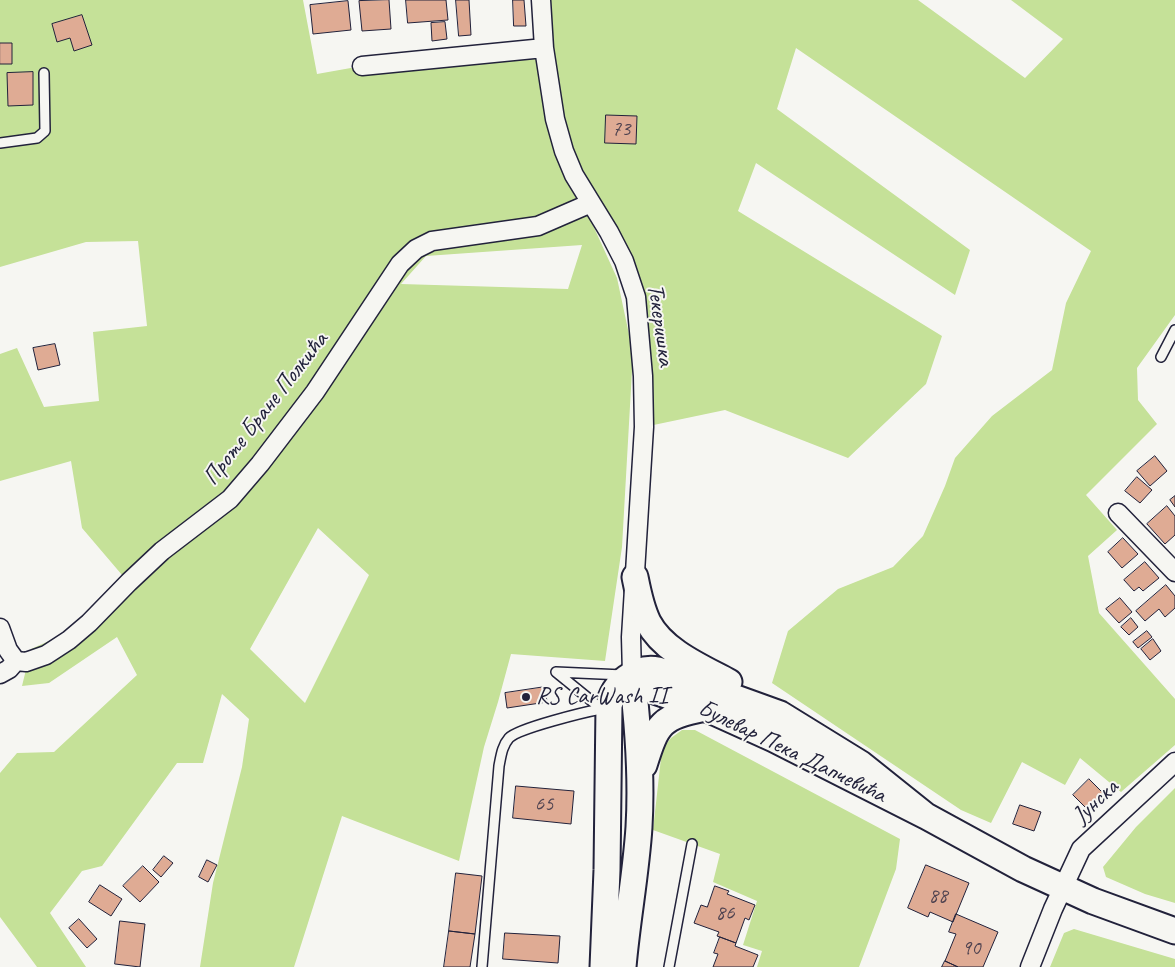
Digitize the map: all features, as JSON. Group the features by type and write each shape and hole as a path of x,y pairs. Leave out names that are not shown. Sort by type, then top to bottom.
{"street":[{"name":"Текеришка","path":"541,0 544,48 555,119 564,151 574,175 609,232 624,261 636,297 643,376 644,427 631,637 632,675"},
{"path":"362,66 544,48"},
{"name":"Проте Бране Полкића","path":"16,661 26,662 40,657 69,640 90,623 155,558 230,499 260,464 315,392 400,264 416,249 432,241 449,237 538,226 591,203"},
{"path":"1118,513 1172,563"},
{"path":"635,577 642,608 657,635 688,659 757,698 780,714"},
{"path":"0,628 8,650 16,661 9,669 0,674"},
{"name":"Булевар Пека Дапчевића","path":"603,967 607,870 605,713 612,694 618,685 644,669 658,670 780,714 861,764 926,816"},
{"path":"623,967 639,828 640,777 632,675"},
{"name":"Булевар Пека Дапчевића","path":"632,675 649,689 705,708 774,739 926,816 1023,869 1110,908 1175,931"},
{"path":"640,777 659,727 673,716 705,708"},
{"name":"Јунска","path":"1062,887 1081,849 1087,842 1175,762"},
{"path":"1030,967 1062,887"}],"lane":[{"path":"0,144 37,138 45,130 44,73"},
{"path":"1161,357 1175,330"},
{"path":"605,713 556,672 632,675"},
{"path":"482,967 499,766 503,746 510,736 521,731 582,713 605,713"},
{"path":"669,967 692,844"}],"green space":[{"path":"0,0 303,0 317,74 362,66 544,48 541,0 918,0 1025,78 1063,39 1011,0 1175,0 1175,315 1137,368 1138,400 1157,424 1086,495 1117,530 1088,556 1099,613 1175,699 1175,745 1121,792 1080,758 1065,785 1022,762 991,823 961,810 772,683 788,631 838,589 893,567 923,536 955,458 992,416 1052,370 1066,303 1091,251 796,48 777,109 970,250 955,295 756,163 738,211 942,336 926,384 848,458 725,410 644,427 636,297 591,204 591,221 617,278 633,353 622,547 605,661 511,654 484,747 459,861 342,816 294,967 200,967 213,883 242,767 249,719 222,694 203,763 177,763 102,866 82,871 50,913 86,967 37,967 0,917 0,773 17,753 54,752 137,675 117,637 49,683 22,686 31,649 89,623 128,582 82,528 71,461 0,481 0,354 17,348 44,407 99,401 93,332 147,326 138,241 86,242 0,267","holes":["582,245 568,289 401,284 426,256","318,528 369,575 305,703 250,649"]},
{"path":"682,730 695,730 900,839 896,869 859,967 757,967 762,951 743,945 757,901 713,882 720,854 653,830 662,749 671,738"},
{"path":"1175,788 1175,903 1145,894 1106,877 1103,867 1136,827"},
{"path":"1074,929 1175,959 1175,967 1050,967 1064,933"}],"building":[{"path":"389,0 391,29 362,31 359,1"},
{"path":"406,0 446,0 448,20 408,23"},
{"path":"456,0 469,0 471,35 459,36"},
{"path":"513,0 524,0 526,26 514,26"},
{"path":"348,1 351,30 313,34 310,5"},
{"path":"82,15 92,45 74,51 70,38 57,42 52,24"},
{"path":"445,22 447,39 432,41 431,23"},
{"path":"0,43 12,43 12,64 0,64"},
{"path":"33,72 33,105 8,106 7,73"},
{"path":"606,115 637,116 636,144 605,143"},
{"path":"55,344 60,365 38,370 33,348"},
{"path":"1155,456 1167,471 1150,486 1137,471"},
{"path":"1137,477 1152,490 1140,503 1125,491"},
{"path":"1175,496 1175,507 1170,500"},
{"path":"1167,506 1175,516 1175,535 1165,544 1147,524"},
{"path":"1123,538 1138,554 1122,568 1108,552"},
{"path":"1145,562 1159,578 1143,591 1139,587 1134,591 1124,580"},
{"path":"1166,585 1175,596 1175,608 1165,617 1159,609 1145,621 1136,611"},
{"path":"1120,598 1132,612 1119,623 1106,609"},
{"path":"1131,618 1138,627 1129,635 1121,627"},
{"path":"1147,631 1152,637 1138,648 1133,642"},
{"path":"1153,639 1161,651 1150,660 1141,649"},
{"name":"RS CarWash II","path":"545,687 547,702 507,708 505,693"},
{"path":"1089,779 1103,793 1087,809 1073,795"},
{"path":"516,786 574,791 571,824 513,818"},
{"path":"1020,805 1041,812 1034,831 1013,824"},
{"path":"164,856 173,863 161,877 153,870"},
{"path":"207,860 217,865 208,882 199,877"},
{"path":"926,865 969,883 953,922 930,912 928,917 908,908"},
{"path":"143,866 159,882 140,902 123,886"},
{"path":"456,873 482,876 475,934 449,931"},
{"path":"100,885 122,899 111,916 89,902"},
{"path":"715,886 729,891 727,894 755,905 749,920 745,918 736,943 717,936 719,932 694,923 701,905 707,907"},
{"path":"956,914 998,932 983,967 958,967 945,961 956,934 949,932"},
{"path":"79,919 97,939 87,948 69,928"},
{"path":"120,921 145,924 140,967 115,964"},
{"path":"449,931 475,934 470,967 444,967"},
{"path":"505,933 560,936 558,963 503,959"},
{"path":"720,937 736,943 735,946 758,955 753,967 713,967 718,954 714,953"},
{"path":"945,961 958,967 942,967"}],"place":[{"name":"RS CarWash II","path":"526,697"}]}
